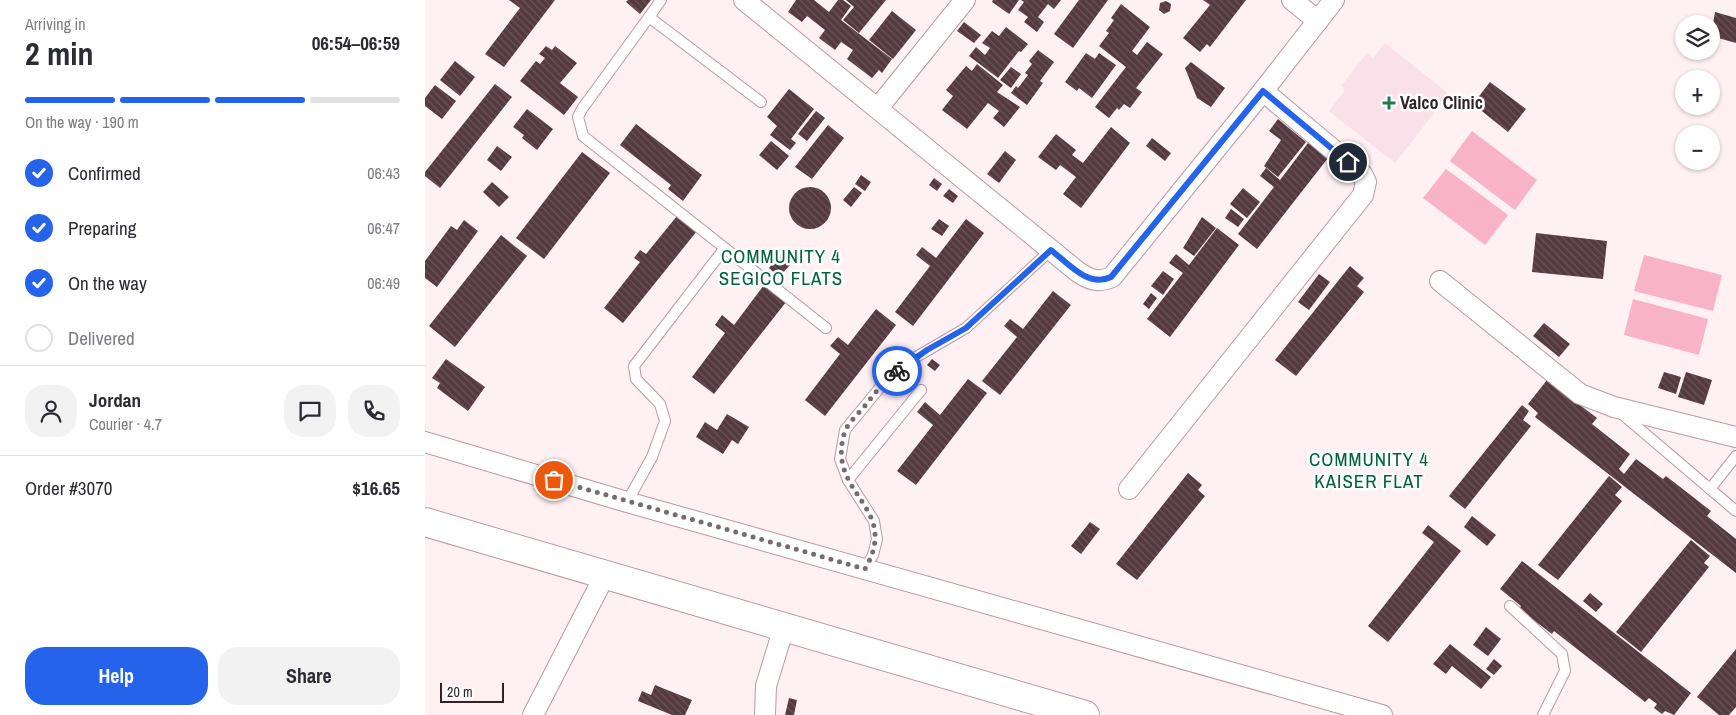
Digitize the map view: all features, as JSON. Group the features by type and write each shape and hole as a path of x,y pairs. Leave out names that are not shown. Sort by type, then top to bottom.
{"main road":[{"path":"425,522 1085,715"}],"street":[{"path":"744,0 1051,250 1087,277 1102,281 1111,277 1263,91 1334,0"},
{"path":"878,108 965,0"},
{"path":"1292,0 1318,20"},
{"path":"1129,489 1363,194 1366,182 1362,174 1263,91"},
{"path":"1440,281 1580,394 1614,407 1736,437"},
{"path":"425,442 627,502 865,569 1328,707 1382,715"},
{"path":"533,715 605,575"},
{"path":"765,715 767,686 783,627"}],"lane":[{"path":"661,0 582,109 578,117 579,128 583,136 826,328"},
{"path":"649,17 761,102"},
{"path":"627,502 652,457 665,421 660,404 636,380 634,366 724,249"},
{"path":"865,569 873,556 877,539 874,521 847,480 840,459 845,430 887,379 919,355 966,328 1051,250"},
{"path":"847,480 921,390"},
{"path":"1614,407 1736,512"},
{"path":"1710,489 1736,456"},
{"path":"1510,606 1562,654 1565,671 1543,715"}],"shaded area":[{"name":"Valco Clinic","path":"1385,43 1449,94 1395,163 1329,111 1345,90 1341,86 1367,53 1373,58"},
{"path":"1472,131 1537,180 1515,210 1450,161"},
{"path":"1446,169 1508,215 1485,245 1423,198"},
{"path":"1644,255 1722,275 1713,311 1634,291"},
{"path":"1633,299 1708,319 1699,355 1624,335"}],"building":[{"path":"509,0 555,0 504,67 485,54 520,8"},
{"path":"628,0 651,0 640,14 626,2"},
{"path":"796,0 814,0 829,12 838,0 843,0 851,6 841,20 892,59 882,73 879,70 872,78 847,59 853,50 841,42 835,50 819,38 825,30 807,16 802,22 788,12"},
{"path":"846,0 886,0 859,33 843,20 854,7"},
{"path":"993,0 1019,0 1009,14 992,2"},
{"path":"1021,0 1061,0 1054,9 1048,4 1038,17 1044,22 1037,32 1024,22 1028,17 1018,10 1024,2"},
{"path":"1079,0 1108,0 1073,48 1054,34"},
{"path":"1203,0 1246,0 1210,47 1207,44 1200,52 1183,38 1210,5"},
{"path":"1166,1 1171,4 1170,11 1164,14 1159,10 1160,3"},
{"path":"1121,4 1150,27 1132,51 1137,55 1147,42 1163,54 1136,88 1142,92 1130,108 1124,104 1119,110 1117,108 1109,118 1095,107 1126,67 1099,46 1109,33 1106,31 1114,20 1111,18"},
{"path":"892,11 916,30 893,59 869,40"},
{"path":"1715,12 1736,18 1736,43 1720,39 1720,15 1714,15"},
{"path":"964,22 981,35 974,43 957,31"},
{"path":"1006,27 1028,44 1021,52 1019,51 998,78 969,56 976,47 985,55 990,48 982,43 992,31 999,36"},
{"path":"546,46 552,50 555,46 577,63 560,83 578,97 564,115 520,81 536,61 540,64 545,58 539,54"},
{"path":"1038,50 1054,62 1040,81 1043,83 1027,105 1011,93 1016,86 1018,88 1028,75 1025,73 1032,64 1029,61"},
{"path":"1086,53 1095,59 1099,53 1116,65 1092,98 1079,88 1077,91 1065,82"},
{"path":"455,61 475,77 460,96 440,80"},
{"path":"1191,62 1225,88 1211,107 1197,98 1185,68"},
{"path":"977,64 1003,85 997,92 1020,107 1004,127 993,118 999,111 988,103 967,129 942,110 953,96 946,90 966,66 972,71"},
{"path":"1011,67 1021,74 1011,88 1000,80"},
{"path":"1490,82 1526,109 1508,132 1473,104"},
{"path":"495,84 512,97 440,188 425,176 425,172"},
{"path":"435,85 456,101 442,119 425,106 425,98"},
{"path":"789,89 814,109 791,139 796,143 790,150 770,135 777,126 767,117"},
{"path":"527,109 553,129 537,150 522,138 524,135 513,127"},
{"path":"816,111 825,118 807,141 798,134"},
{"path":"1278,119 1306,142 1278,177 1264,166 1281,140 1269,131"},
{"path":"636,124 702,175 683,201 668,189 671,185 620,145"},
{"path":"828,125 844,138 812,179 795,167"},
{"path":"1111,127 1130,143 1081,208 1063,194 1076,177 1060,165 1056,170 1038,157 1056,134 1076,150 1072,155 1083,163"},
{"path":"1152,138 1171,153 1165,161 1146,146"},
{"path":"771,141 789,156 777,170 759,155"},
{"path":"1308,143 1328,158 1257,249 1238,234 1274,187 1260,176 1266,168 1280,180"},
{"path":"497,146 512,157 501,171 487,160"},
{"path":"1005,151 1016,160 999,183 987,174"},
{"path":"582,152 610,173 544,259 516,238"},
{"path":"861,175 871,182 865,191 855,184"},
{"path":"934,178 942,184 937,191 929,185"},
{"path":"492,182 509,197 499,207 483,192"},
{"path":"810,187 825,193 831,208 825,223 810,229 795,223 789,208 795,193"},
{"path":"854,187 862,193 851,207 843,200"},
{"path":"1243,188 1260,202 1247,218 1230,204"},
{"path":"949,189 958,196 953,203 943,196"},
{"path":"1231,209 1244,219 1238,227 1225,218"},
{"path":"677,216 697,231 623,323 604,308 640,262 634,258 640,250 646,254"},
{"path":"1202,217 1216,228 1194,256 1183,248"},
{"path":"939,219 949,226 942,236 931,229"},
{"path":"966,219 984,233 913,326 895,312 930,266 916,255 922,247 936,258"},
{"path":"464,220 478,231 437,287 425,278 425,261 451,226 457,230"},
{"path":"1217,228 1239,245 1170,337 1147,319 1183,273 1169,263 1176,254 1189,265"},
{"path":"1536,233 1607,241 1603,279 1532,272"},
{"path":"501,235 527,256 455,347 429,326"},
{"path":"781,254 791,264 779,277 769,268"},
{"path":"1350,266 1364,278 1357,286 1364,292 1296,376 1275,360"},
{"path":"1163,271 1174,279 1163,295 1151,286"},
{"path":"1319,274 1330,282 1309,310 1298,302"},
{"path":"764,285 786,302 714,394 692,377 725,333 715,325 722,315 734,325"},
{"path":"1053,291 1071,305 1000,395 982,381 1017,337 1004,326 1010,319 1023,329"},
{"path":"1151,293 1157,298 1149,309 1143,304"},
{"path":"876,309 896,325 825,416 805,400 840,354 830,346 838,337 848,345"},
{"path":"1544,323 1570,344 1559,357 1533,336"},
{"path":"446,359 485,387 468,411 437,388 440,383 432,378"},
{"path":"932,359 940,365 935,371 927,365"},
{"path":"1664,372 1681,377 1676,394 1658,388"},
{"path":"1686,372 1712,380 1704,405 1678,397"},
{"path":"968,379 987,393 916,485 897,471 933,425 917,412 925,402 940,415"},
{"path":"1547,380 1597,418 1592,424 1630,454 1619,469 1624,474 1636,459 1663,479 1666,476 1711,511 1707,516 1736,539 1736,573 1535,417 1538,413 1528,404"},
{"path":"1522,405 1529,411 1523,420 1531,426 1465,509 1449,496"},
{"path":"727,414 749,427 738,444 732,440 723,454 696,437 705,422 717,430"},
{"path":"1188,473 1202,485 1198,490 1205,496 1137,580 1116,564"},
{"path":"1609,476 1622,487 1615,495 1622,501 1558,580 1538,565"},
{"path":"1472,516 1496,535 1487,546 1464,527"},
{"path":"1090,522 1100,529 1081,554 1071,546"},
{"path":"1428,525 1461,551 1388,642 1368,626 1434,542 1422,533"},
{"path":"1691,540 1710,556 1704,563 1709,567 1641,652 1616,632"},
{"path":"1522,561 1691,693 1674,715 1665,711 1662,714 1654,708 1657,704 1649,698 1645,702 1554,631 1552,634 1519,609 1521,606 1500,589"},
{"path":"1590,593 1603,604 1596,612 1583,601"},
{"path":"1486,627 1501,639 1488,656 1473,645"},
{"path":"1450,644 1491,677 1481,689 1452,666 1446,674 1433,664"},
{"path":"1736,649 1736,707 1729,715 1719,715 1697,697"},
{"path":"1494,659 1502,666 1494,675 1486,669"},
{"path":"655,685 692,700 685,715 672,715 638,701 642,691 651,695"},
{"path":"789,698 797,700 794,715 785,715"}],"way so far":[{"path":"554,480 865,569 873,556 877,539 874,521 847,480 840,459 845,430 887,379 897,371"}],"place":[{"name":"Valco Clinic","path":"1389,103"}],"district":[{"name":"COMMUNITY 4 SEGICO FLATS","path":"781,267"},
{"name":"COMMUNITY 4 KAISER FLAT","path":"1369,470"}],"route":[{"path":"897,371 927,350 948,340 966,328 985,313 1051,250 1078,272 1095,281 1102,281 1111,277 1263,91 1348,162"}]}
